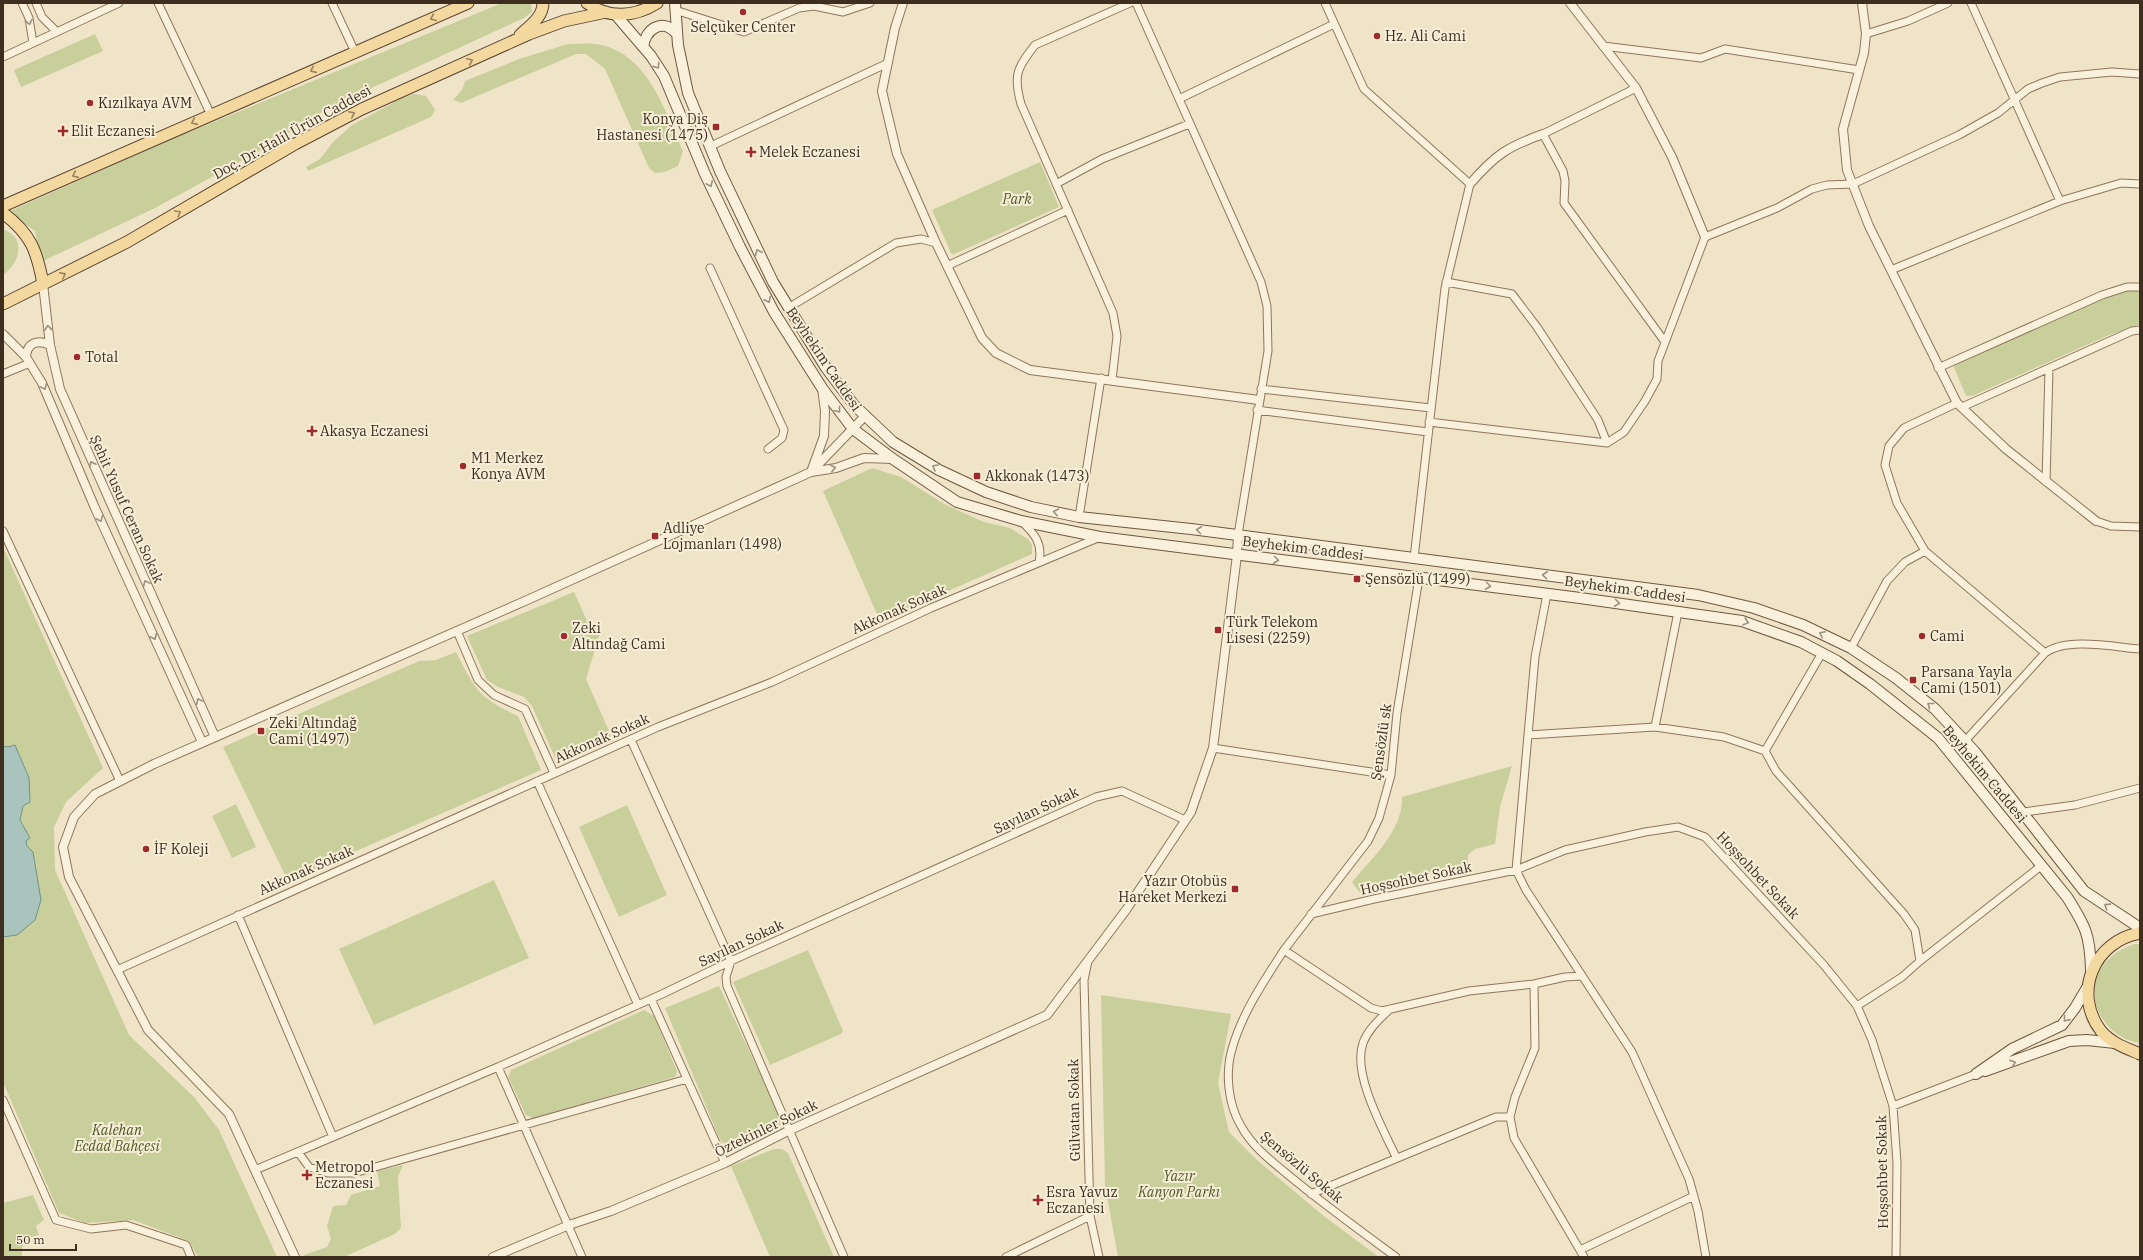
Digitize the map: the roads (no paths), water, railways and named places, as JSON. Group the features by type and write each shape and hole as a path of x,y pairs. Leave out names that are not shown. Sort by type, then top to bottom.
{"main road":[{"path":"3,206 468,3"},
{"path":"513,40 539,17 543,3"},
{"path":"587,3 610,13"},
{"name":"Doç. Dr. Halil Ürün Caddesi","path":"3,304 127,242 276,155 341,120 513,40 564,21 610,13 641,11 656,3"},
{"name":"Beyhekim Caddesi","path":"675,7 676,33 688,93 720,171 772,282 826,368 854,405 893,442 946,473 986,492 1031,507 1079,517 1238,535 1698,595 1754,608 1803,625 1851,648 1896,678 1935,709 1965,741 2024,812 2084,891 2140,928"},
{"name":"Beyhekim Caddesi","path":"610,13 643,47 664,76 705,174 774,312 822,388 853,429 892,459 957,502 1021,521 1100,537 1547,594 1742,621 1802,642 1837,660 1938,738 2067,897 2084,925 2091,944 2091,970"},
{"path":"643,47 648,33 656,27 665,26 676,33"},
{"path":"3,213 17,224 32,243 37,255 43,284"},
{"path":"2140,933 2129,935 2113,943 2100,955 2091,970 2088,986 2088,1002 2092,1017 2102,1032 2115,1043 2140,1054"},
{"path":"1976,1074 2012,1049 2062,1024 2075,1008 2088,986"},
{"path":"1976,1074 2010,1064 2070,1041 2087,1040 2115,1043"}],"street":[{"path":"22,3 29,18 33,43"},
{"path":"36,3 42,17 57,32"},
{"path":"3,57 119,3"},
{"path":"158,3 211,115"},
{"path":"332,3 355,52"},
{"path":"675,7 744,32 799,8 814,6 843,12 870,3"},
{"path":"903,3 895,28 882,91 897,154 936,243 982,338 996,353 1030,370 1101,378 1259,400"},
{"path":"1112,380 1117,336 1113,314 1021,104 1016,86 1017,75 1025,59 1035,46 1130,3"},
{"path":"1088,961 1126,910 1191,812 1213,748 1237,555 1238,535 1257,410 1268,351 1267,306 1261,282 1136,3"},
{"path":"1326,3 1364,89 1470,184"},
{"path":"1429,422 1607,443 1624,432 1645,401 1657,379 1658,361 1705,236 1672,156 1636,88 1570,3"},
{"path":"1862,3 1866,34 1864,53 1843,129 1847,170 1869,226 1938,368 1960,405 2006,449 2046,482 2096,521 2111,526 2140,527"},
{"path":"1866,34 1908,20 1948,3"},
{"path":"1971,3 2060,201"},
{"path":"1179,99 1334,24"},
{"path":"1603,46 1701,58 1725,49 1859,70"},
{"path":"711,146 888,63"},
{"path":"1705,236 1776,208 1812,189 1827,185 1853,184 1959,135 1998,113 2028,90 2060,77 2112,72 2140,74"},
{"path":"1414,558 1446,282 1470,184 1488,163 1514,145 1543,134 1636,88"},
{"path":"1056,184 1102,159 1189,124"},
{"path":"1543,134 1563,171 1565,180 1564,203 1665,342"},
{"path":"1891,270 2060,201 2121,183 2140,184"},
{"path":"947,266 1068,210"},
{"path":"788,308 896,243 921,239 936,243"},
{"path":"710,268 784,430 782,438 768,449"},
{"path":"1446,282 1512,294 1537,328 1598,420 1607,443"},
{"name":"Şehit Yusuf Ceran Sokak","path":"43,284 50,345 56,377 71,417 215,737"},
{"path":"1938,368 2102,296 2127,287 2140,287"},
{"path":"2045,652 1925,551 1897,503 1885,465 1889,446 1904,428 2049,369 2132,331 2140,330"},
{"name":"Şehit Yusuf Ceran Sokak","path":"3,334 28,360 42,383 95,508 202,742"},
{"path":"3,374 28,360 29,346 33,343 39,342 50,345"},
{"path":"2046,482 2049,369"},
{"path":"1079,517 1101,378"},
{"path":"811,472 824,436 825,411 822,388"},
{"path":"1261,389 1431,408"},
{"path":"1257,410 1428,432"},
{"path":"811,472 865,416"},
{"path":"295,1257 229,1114 148,1030 69,877 63,847 74,817 95,794 154,764 457,631 811,472 836,468 864,458 892,459"},
{"path":"1021,521 1034,533 1039,542 1039,562"},
{"path":"3,531 120,781"},
{"name":"Akkonak Sokak","path":"117,970 554,773 772,682 931,608 1100,537"},
{"path":"1851,648 1887,581 1905,562 1925,551"},
{"name":"Şensözlü sk","path":"1284,950 1368,841 1379,818 1392,775 1397,713 1419,578"},
{"path":"1547,594 1535,657 1516,870 1526,890 1632,1052 1689,1179 1694,1196 1706,1257"},
{"path":"1655,727 1678,612"},
{"path":"457,631 478,680 494,695 525,708 554,773"},
{"path":"1965,741 2045,652 2058,645 2140,649"},
{"path":"1765,751 1822,653"},
{"path":"1528,735 1655,727 1724,737 1765,751 1776,771 1854,856 1904,914 1915,930 1920,961"},
{"path":"631,740 731,961 726,977 728,986 844,1257"},
{"path":"1213,748 1392,775"},
{"path":"537,781 638,1005"},
{"path":"2024,812 2075,805 2140,788"},
{"name":"Sayılan Sokak","path":"255,1170 498,1067 638,1005 731,961 1096,797 1122,791 1186,820"},
{"name":"Hoşsohbet Sokak","path":"1311,914 1374,899 1516,870 1565,850 1645,832 1678,828 1705,837 1823,964 1857,1006 1872,1040 1893,1106 1898,1163 1896,1257"},
{"path":"1857,1006 1902,977 1920,961 2041,866"},
{"path":"238,915 333,1136"},
{"path":"1284,950 1372,1008 1382,1010 1469,991 1534,984 1565,977 1582,976"},
{"name":"Şensözlü Sokak","path":"1284,950 1251,1004 1238,1030 1231,1051 1228,1072 1231,1099 1240,1126 1257,1149 1311,1194 1396,1257"},
{"name":"Öztekinler Sokak","path":"493,1257 568,1225 611,1211 725,1163 790,1130 1047,1015 1088,961"},
{"name":"Gülvatan Sokak","path":"1088,961 1084,980 1090,1216 1098,1257"},
{"path":"1534,984 1535,1048 1515,1097 1510,1117 1514,1138 1582,1254 1694,1196"},
{"path":"651,999 725,1163"},
{"path":"1390,1009 1372,1027 1363,1044 1361,1064 1365,1089 1396,1157"},
{"path":"498,1067 582,1257"},
{"path":"1893,1106 1976,1074"},
{"path":"298,1152 309,1167 328,1172 354,1173 687,1079"},
{"path":"3,1100 56,1220 91,1229 126,1225 186,1245 191,1257"},
{"path":"1311,1194 1396,1157 1496,1117 1510,1117"},
{"path":"1006,1257 1090,1216"}],"water":[{"path":"15,745 29,778 30,802 23,806 20,820 30,838 26,841 27,846 33,852 41,900 35,920 17,935 3,937 3,746 8,747"}],"place":[{"name":"Selçuker Center","path":"743,12"},
{"name":"Hz. Ali Cami","path":"1377,36"},
{"name":"Kızılkaya AVM","path":"90,103"},
{"name":"Konya Diş Hastanesi (1475)","path":"716,127"},
{"name":"Elit Eczanesi","path":"63,131"},
{"name":"Melek Eczanesi","path":"751,152"},
{"name":"Total","path":"77,357"},
{"name":"Akasya Eczanesi","path":"312,431"},
{"name":"M1 Merkez Konya AVM","path":"463,466"},
{"name":"Akkonak (1473)","path":"977,476"},
{"name":"Adliye Lojmanları (1498)","path":"655,536"},
{"name":"Şensözlü (1499)","path":"1357,579"},
{"name":"Türk Telekom Lisesi (2259)","path":"1218,630"},
{"name":"Zeki Altındağ Cami","path":"564,636"},
{"name":"Cami","path":"1922,636"},
{"name":"Parsana Yayla Cami (1501)","path":"1913,680"},
{"name":"Zeki Altındağ Cami (1497)","path":"261,731"},
{"name":"İF Koleji","path":"146,849"},
{"name":"Yazır Otobüs Hareket Merkezi","path":"1235,889"},
{"name":"Metropol Eczanesi","path":"307,1175"},
{"name":"Esra Yavuz Eczanesi","path":"1038,1200"}],"park label":[{"name":"Park","path":"1017,199"},
{"name":"Kalehan Ecdad Bahçesi","path":"117,1138"},
{"name":"Yazır Kanyon Parkı","path":"1179,1184"}]}
